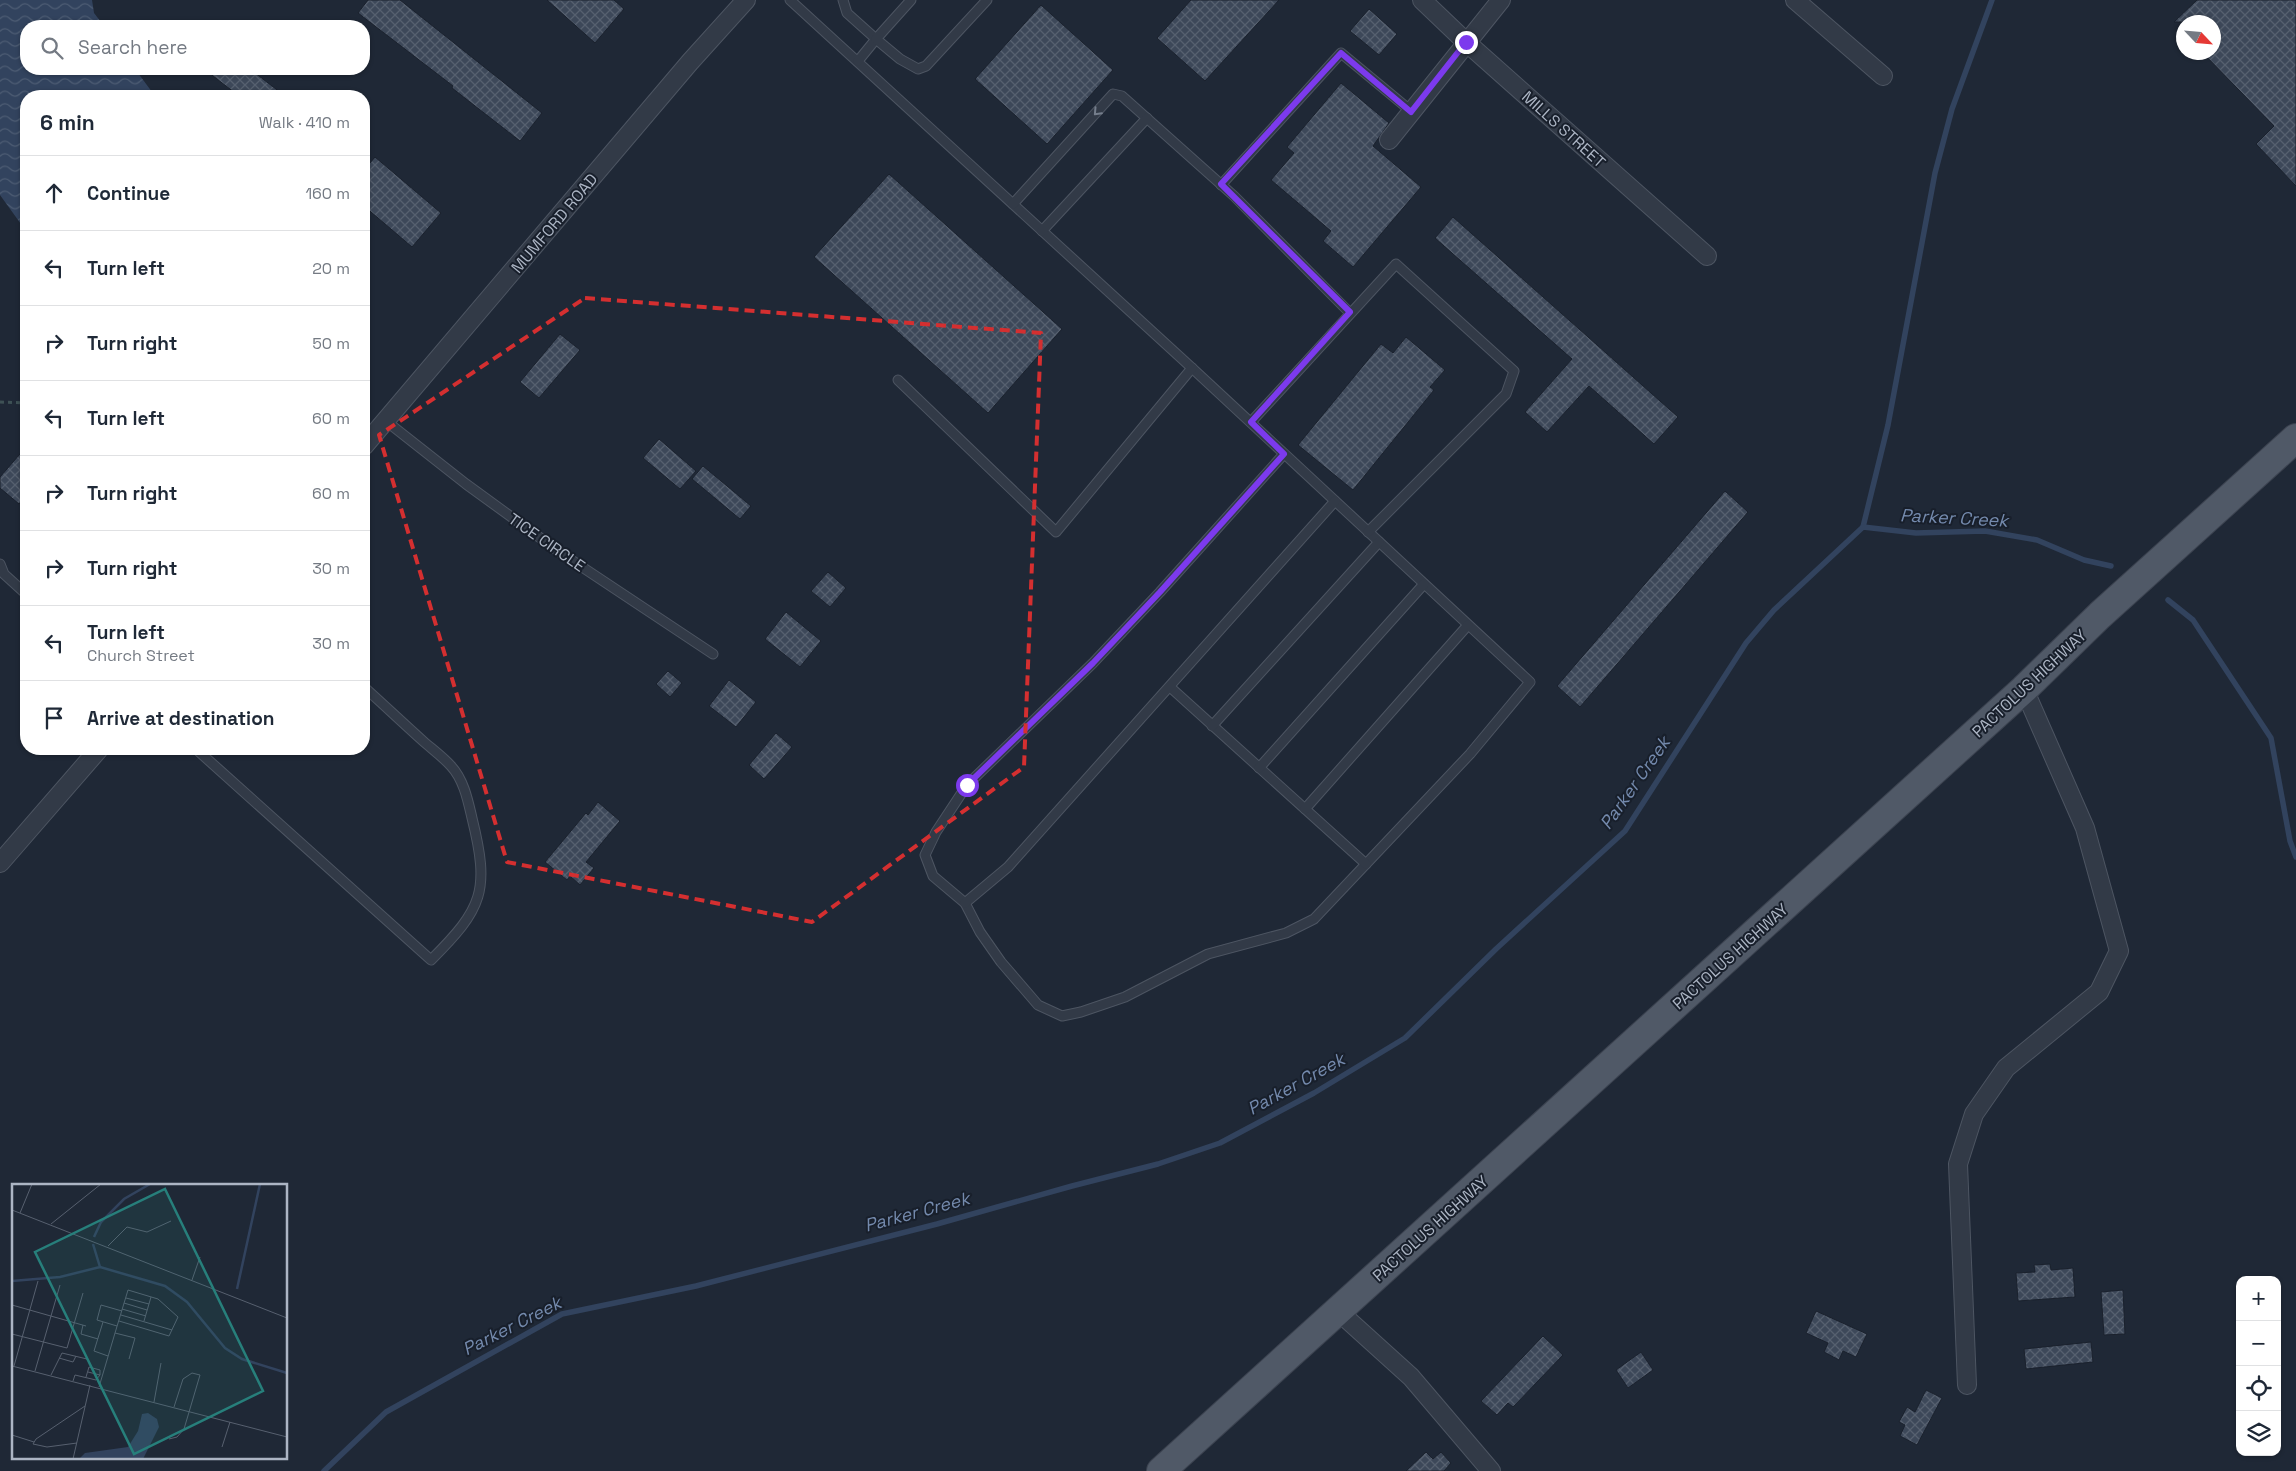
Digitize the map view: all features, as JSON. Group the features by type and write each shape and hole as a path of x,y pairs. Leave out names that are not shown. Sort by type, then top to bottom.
{"main road":[{"name":"PACTOLUS HIGHWAY","path":"1161,1471 2024,689 2100,615 2296,438"}],"street":[{"name":"MUMFORD ROAD","path":"370,439 690,62 746,0"},
{"name":"MILLS STREET","path":"1422,0 1466,42 1707,256"},
{"path":"1389,140 1501,0"},
{"path":"1795,0 1883,76"},
{"path":"1966,1385 1958,1164 1974,1114 2006,1068 2099,992 2119,951 2085,828 2024,689"},
{"path":"0,863 93,755"},
{"path":"1338,1311 1411,1377 1491,1471"}],"lane":[{"path":"790,0 1251,422 1530,682 1470,754 1314,919 1286,933 1208,954 1125,997 1081,1012 1062,1016 1038,1005 1001,962 980,932 966,903 933,876 925,855 936,832 967,785 1093,663 1160,592 1284,454"},
{"path":"843,0 847,13 900,60 918,69 926,66 987,0"},
{"path":"858,62 911,0"},
{"path":"1221,184 1341,53 1411,112"},
{"path":"1013,204 1113,94 1122,96 1221,184 1350,312"},
{"path":"1042,231 1147,118"},
{"path":"1251,422 1396,264 1514,371 1506,394 1368,532"},
{"path":"898,380 1056,532 1192,368"},
{"name":"TICE CIRCLE","path":"386,421 466,484 561,553 713,654"},
{"path":"966,903 1008,868 1335,501"},
{"path":"1212,726 1379,542"},
{"path":"0,564 4,574 20,589"},
{"path":"1259,768 1424,584"},
{"path":"1305,809 1468,625"},
{"path":"1170,687 1366,864"},
{"path":"203,755 431,960 456,936 480,895 480,852 464,787 452,766 370,692"}],"path":[{"path":"0,402 20,403"}],"highlighted area":[{"path":"585,298 1041,333 1024,767 812,922 507,862 379,435"}],"water":[{"path":"0,0 92,0 94,13 99,20 20,20 20,75 139,75 151,90 20,90 20,223 0,195"}],"building":[{"path":"368,0 400,0 542,113 520,141 452,88 453,86 370,22 370,20 358,13"},
{"path":"547,0 614,0 624,9 595,43"},
{"path":"1191,0 1279,0 1205,81 1157,38"},
{"path":"2197,0 2296,0 2296,186 2256,144 2274,126 2210,60 2221,60 2221,15 2181,15"},
{"path":"1041,5 1113,70 1047,144 975,79"},
{"path":"1369,9 1397,34 1379,55 1350,31"},
{"path":"212,75 258,75 277,90 231,90"},
{"path":"1341,83 1389,123 1373,146 1421,187 1353,267 1323,241 1331,231 1271,180 1294,153 1287,147"},
{"path":"375,157 441,213 412,247 370,211 370,163"},
{"path":"889,174 1062,329 988,413 814,257"},
{"path":"1453,217 1678,417 1654,444 1589,386 1547,432 1525,412 1572,359 1435,238"},
{"path":"560,334 580,350 539,398 520,382"},
{"path":"1406,337 1445,370 1430,387 1434,390 1353,490 1298,445 1381,344 1393,353"},
{"path":"659,439 696,471 680,489 643,458"},
{"path":"20,454 19,504 0,488 0,477"},
{"path":"703,466 751,506 740,519 692,479"},
{"path":"1725,491 1748,512 1580,707 1557,686"},
{"path":"828,572 846,588 830,607 811,591"},
{"path":"786,612 821,641 800,667 765,639"},
{"path":"668,671 682,683 670,697 656,684"},
{"path":"729,680 756,702 736,727 709,706"},
{"path":"776,733 792,747 764,779 749,765"},
{"path":"598,802 620,821 586,862 594,868 580,885 570,876 567,880 545,862 586,813 588,815"},
{"path":"2050,1264 2051,1270 2073,1268 2075,1297 2018,1301 2016,1273 2035,1272 2034,1265"},
{"path":"2123,1290 2125,1334 2104,1335 2101,1292"},
{"path":"1816,1311 1867,1334 1856,1357 1843,1351 1839,1360 1824,1352 1828,1343 1806,1333"},
{"path":"1543,1336 1563,1355 1513,1407 1508,1403 1497,1415 1481,1401"},
{"path":"2091,1342 2093,1362 2026,1369 2024,1349"},
{"path":"1641,1352 1653,1370 1628,1388 1616,1370"},
{"path":"1926,1390 1942,1398 1917,1445 1900,1436 1905,1425 1899,1422 1907,1407 1915,1412"},
{"path":"1426,1452 1433,1459 1441,1452 1451,1463 1444,1471 1406,1471"}],"waterway":[{"path":"1863,527 1888,425 1935,173 1952,109 1992,0"},
{"name":"Parker Creek","path":"324,1471 386,1412 562,1314 696,1286 937,1224 1158,1164 1220,1143 1314,1093 1405,1038 1496,949 1625,831 1746,643 1774,610 1863,527 1916,533 1985,531 2037,540 2084,560 2111,566"},
{"name":"Parker Creek","path":"2168,600 2193,620 2271,738 2290,841 2296,857"}],"route":[{"path":"967,785 1093,663 1160,592 1284,454 1251,422 1350,312 1221,184 1341,53 1411,112 1466,42"}]}
